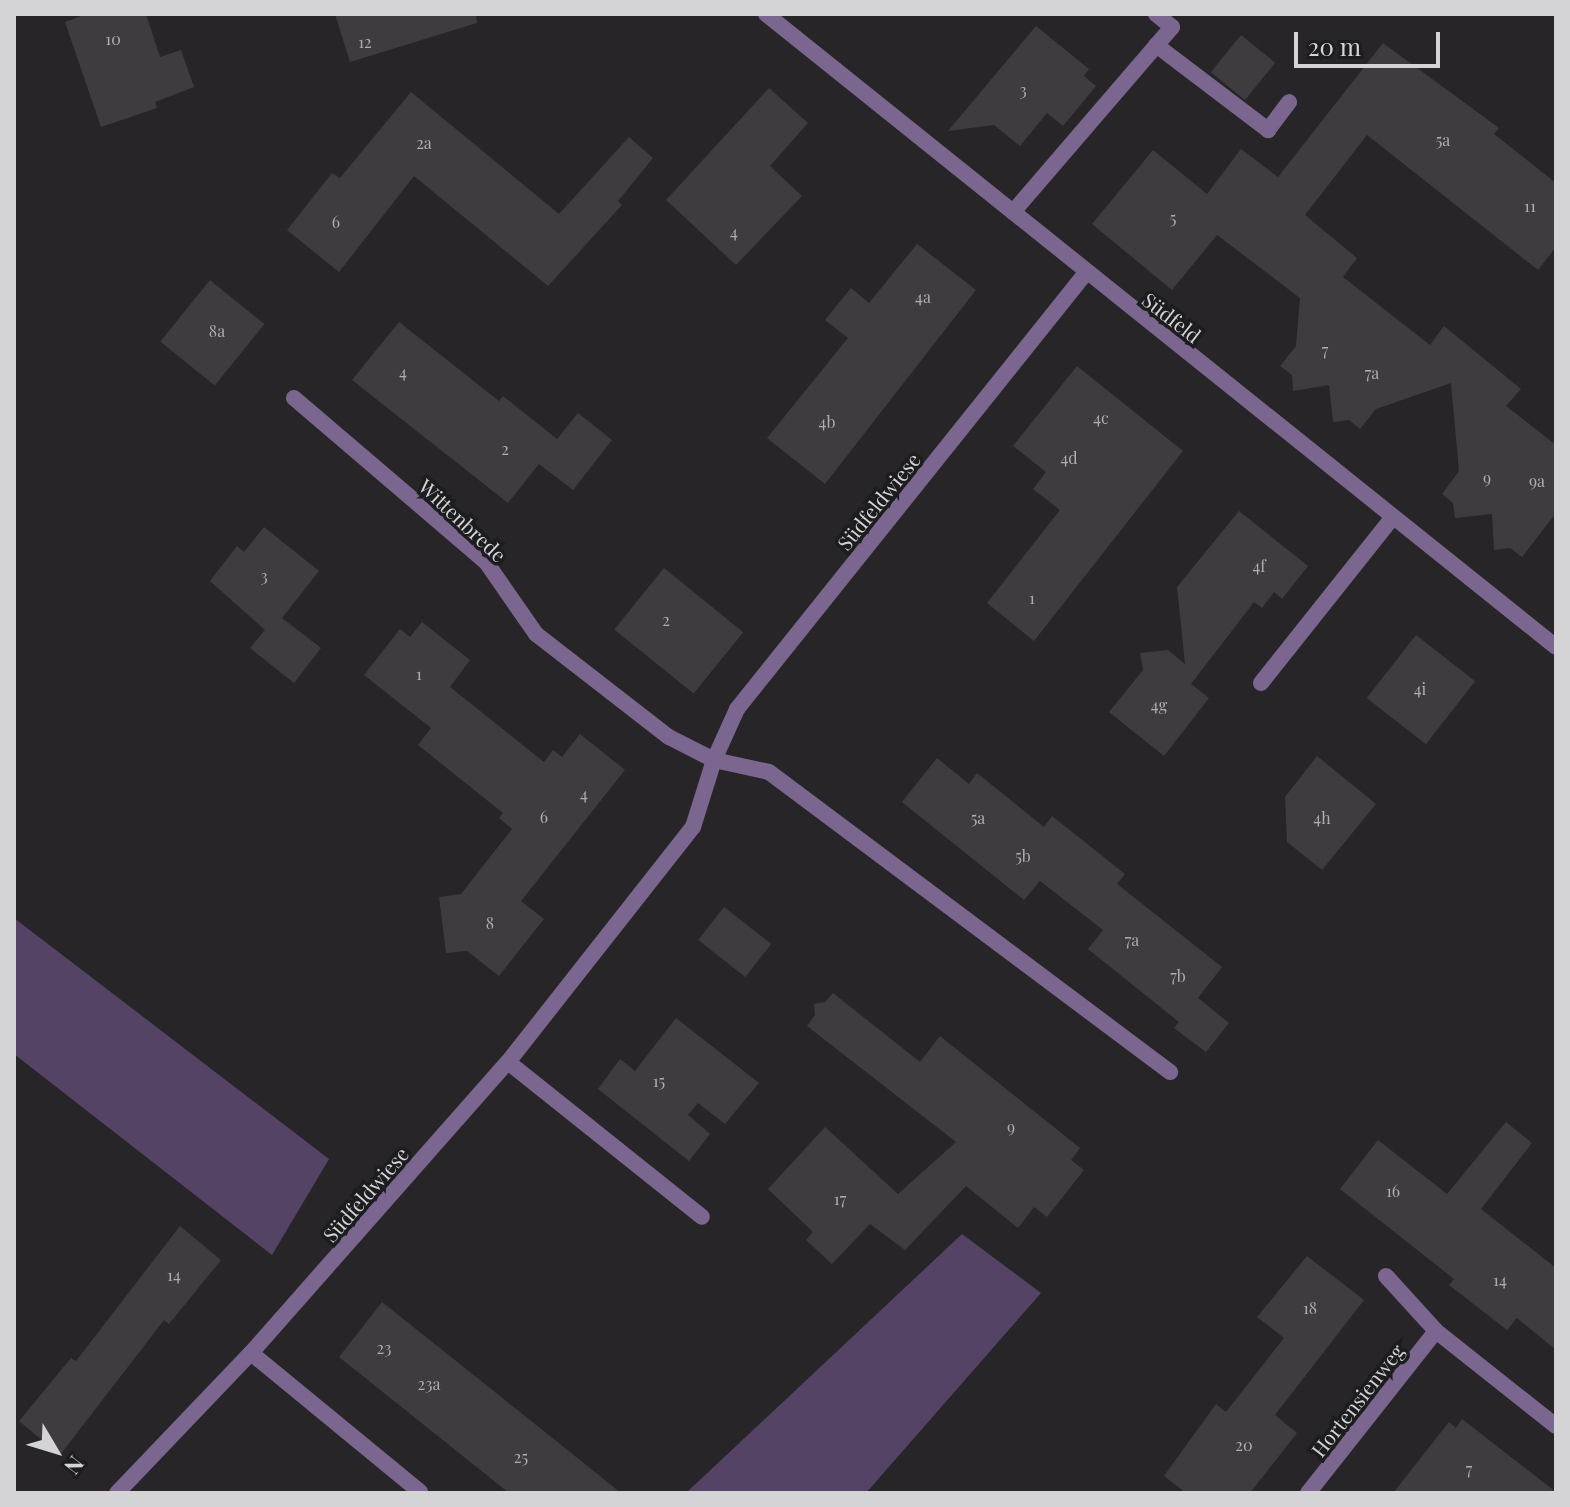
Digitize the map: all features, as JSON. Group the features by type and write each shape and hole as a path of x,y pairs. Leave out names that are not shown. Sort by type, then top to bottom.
{"street":[{"name":"Südfeld","path":"766,14 1013,212 1085,274 1556,647"},
{"path":"1013,212 1172,27 1156,14"},
{"path":"1156,45 1268,130 1289,102"},
{"name":"Südfeldwiese","path":"117,1493 251,1353 508,1062 693,827 714,760 737,709 1085,274"},
{"name":"Wittenbrede","path":"294,398 486,562 536,634 669,737 714,760"},
{"path":"1261,683 1393,517"},
{"path":"714,760 769,772 1170,1072"},
{"path":"508,1062 702,1217"},
{"path":"1386,1276 1436,1331 1556,1426"},
{"name":"Hortensienweg","path":"1308,1493 1436,1331"},
{"path":"251,1353 420,1492"}],"shaded area":[{"path":"14,918 329,1159 272,1255 14,1054"},
{"path":"962,1234 1041,1293 866,1493 686,1493"}],"building":[{"path":"87,14 146,14 160,57 181,50 194,87 155,102 157,108 101,127 65,22"},
{"path":"335,14 476,14 477,23 350,62"},
{"path":"1036,26 1089,69 1084,76 1096,86 1063,126 1047,113 1020,146 994,125 948,131"},
{"path":"1241,35 1275,63 1245,100 1211,72"},
{"path":"1383,43 1499,128 1494,134 1556,183 1556,247 1538,270 1367,135 1305,215 1357,258 1343,277 1430,345 1444,326 1521,389 1506,406 1556,445 1556,513 1522,557 1510,548 1494,550 1492,514 1455,518 1453,503 1442,494 1459,471 1451,383 1376,409 1360,429 1349,420 1333,422 1329,385 1293,391 1292,375 1280,366 1296,346 1300,298 1217,235 1172,290 1092,224 1153,150 1207,194 1241,149 1278,177"},
{"path":"769,88 808,123 770,166 802,196 736,265 666,200"},
{"path":"411,92 559,214 629,137 653,158 618,201 622,205 548,286 414,176 339,272 287,230 332,173 340,178"},
{"path":"917,244 976,290 825,484 767,438 848,338 825,320 851,288 869,303"},
{"path":"210,280 264,324 215,385 160,341"},
{"path":"399,322 499,401 503,396 557,439 578,413 612,440 573,490 539,464 508,503 352,380"},
{"path":"1077,366 1183,451 1034,641 987,603 1060,510 1033,489 1046,472 1013,446"},
{"path":"1239,511 1308,566 1282,599 1274,592 1262,608 1254,602 1191,684 1209,698 1164,756 1109,712 1143,670 1140,653 1168,650 1185,664 1177,587"},
{"path":"264,527 319,571 282,618 321,648 294,683 250,648 265,630 210,581 237,546 244,552"},
{"path":"664,568 743,632 694,694 614,629"},
{"path":"422,622 470,660 450,687 544,762 553,750 562,757 580,734 625,770 521,901 544,919 499,976 467,951 446,953 439,897 461,894 512,829 499,818 503,813 418,745 431,728 364,675 400,629 410,637"},
{"path":"1416,635 1475,681 1426,744 1367,698"},
{"path":"1317,756 1376,804 1322,870 1287,842 1285,797"},
{"path":"937,758 969,784 977,773 1044,827 1052,816 1125,874 1117,884 1222,967 1198,998 1229,1023 1206,1052 1174,1028 1179,1022 1088,949 1103,930 1040,881 1024,900 902,802"},
{"path":"724,907 771,944 745,977 698,940"},
{"path":"833,993 920,1062 940,1036 1080,1148 1071,1160 1084,1170 1047,1217 1034,1207 1018,1228 966,1186 905,1250 870,1224 832,1264 806,1240 813,1232 768,1189 825,1127 898,1194 956,1142 807,1026 815,1015 814,1004 825,1002"},
{"path":"676,1018 759,1083 725,1124 698,1103 688,1115 710,1134 689,1161 598,1089 620,1059 635,1071"},
{"path":"1506,1122 1532,1143 1481,1209 1556,1268 1556,1350 1517,1318 1507,1330 1449,1285 1454,1279 1340,1189 1378,1140 1447,1194"},
{"path":"180,1226 221,1260 169,1324 164,1320 60,1455 19,1421 71,1358 76,1361"},
{"path":"1307,1256 1364,1300 1275,1415 1297,1433 1250,1493 1186,1493 1164,1476 1216,1404 1226,1412 1284,1338 1257,1317"},
{"path":"382,1302 621,1493 509,1493 339,1357"},
{"path":"1462,1419 1556,1493 1393,1493 1449,1422 1456,1428"}]}
